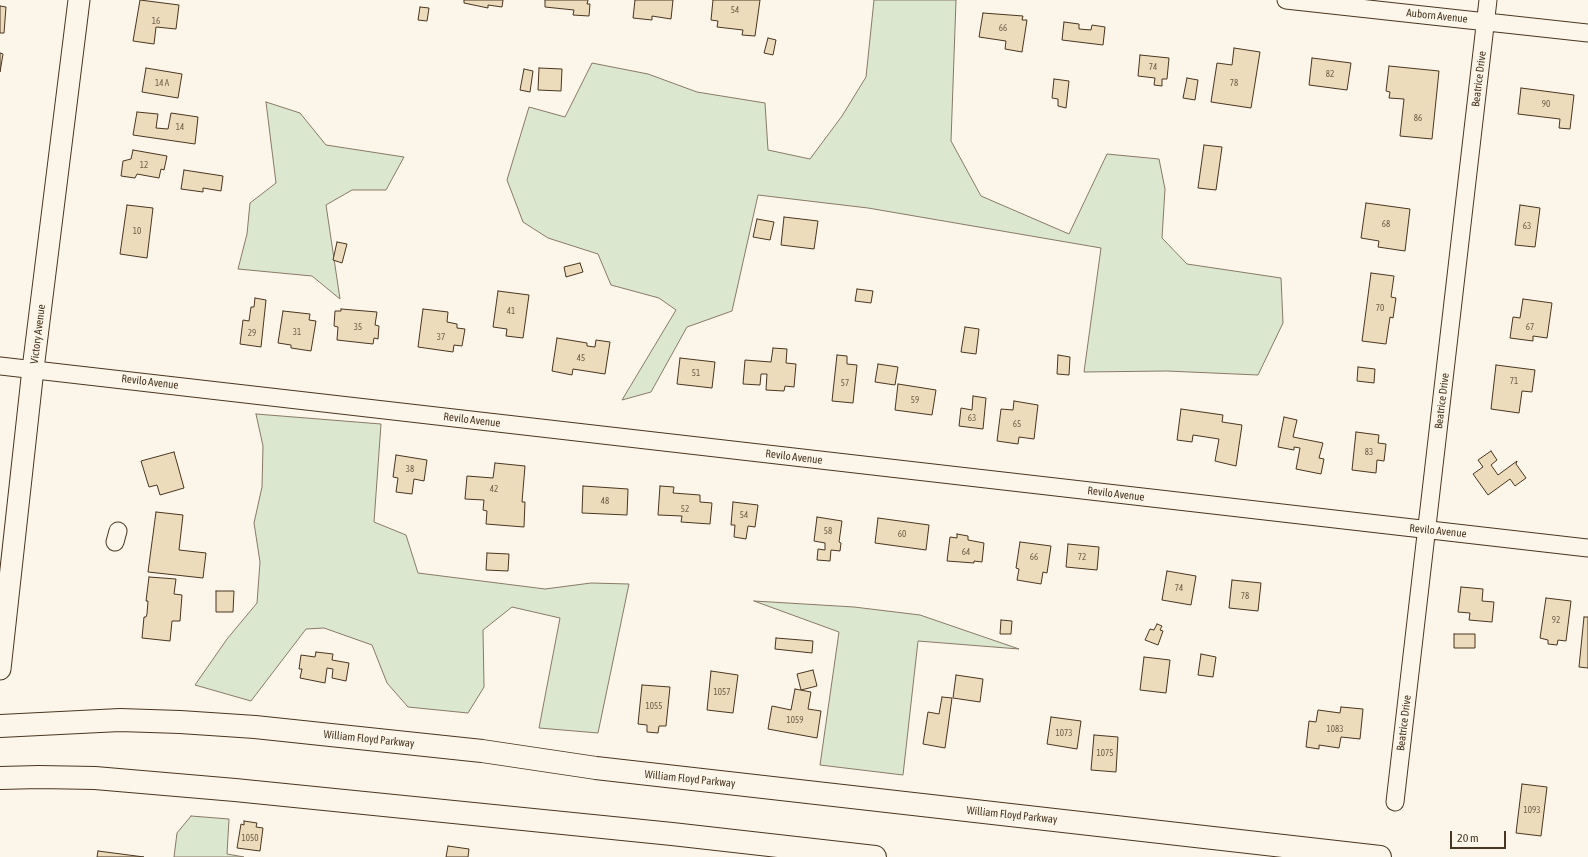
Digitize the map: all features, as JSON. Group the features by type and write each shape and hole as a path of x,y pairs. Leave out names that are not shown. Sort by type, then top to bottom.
{"highway":[{"name":"William Floyd Parkway","path":"0,726 120,720 180,722 263,728 482,751 596,768 1380,857"},
{"path":"0,778 96,778 235,790 672,834 875,857"}],"street":[{"name":"Victory Avenue","path":"0,669 33,369 79,0"},
{"name":"Auborn Avenue","path":"1286,0 1588,33"},
{"name":"Beatrice Drive","path":"1395,802 1428,530 1488,0"},
{"name":"Revilo Avenue","path":"0,366 1588,548"}],"green space":[{"path":"874,0 956,0 951,141 981,196 1069,234 1107,154 1159,159 1165,189 1162,238 1187,264 1281,278 1283,323 1258,375 1167,371 1084,372 1101,248 868,208 758,195 732,311 687,327 651,392 622,400 676,310 659,298 611,285 598,254 548,238 523,222 507,180 529,107 565,117 592,63 648,74 697,92 765,103 768,150 810,159 842,116 866,77"},
{"path":"266,102 300,113 326,145 404,157 386,190 352,190 326,205 340,299 312,276 238,269 247,234 250,203 276,183"},
{"path":"256,414 381,424 374,522 406,535 418,573 545,589 591,583 629,584 598,733 539,728 560,618 512,607 483,630 484,687 468,713 408,707 387,683 372,645 324,628 306,629 251,701 195,685 227,639 257,603 260,562 254,523 262,487 263,446"},
{"path":"754,601 854,607 920,615 1019,649 918,641 903,775 820,765 839,632"},
{"path":"191,816 229,819 227,854 244,857 174,857 177,833"}],"building":[{"path":"140,0 179,5 176,29 156,27 154,44 133,41"},
{"path":"464,0 503,0 502,7 488,5 488,8 464,3"},
{"path":"545,0 588,0 587,4 590,4 589,16 573,15 574,10 545,7"},
{"path":"635,0 673,0 671,19 652,16 652,20 633,18"},
{"path":"713,0 760,0 755,36 742,35 743,30 717,27 718,21 711,20"},
{"path":"0,6 6,7 4,33 0,33"},
{"path":"420,7 429,8 427,21 418,20"},
{"path":"983,13 1023,16 1022,20 1027,20 1022,52 1005,49 1006,41 979,37"},
{"path":"1064,22 1079,24 1079,29 1091,30 1092,25 1105,27 1103,45 1062,40"},
{"path":"768,38 776,40 773,55 764,53"},
{"path":"1234,48 1260,52 1251,108 1211,102 1217,63 1232,65"},
{"path":"0,53 3,54 0,72"},
{"path":"1140,55 1169,58 1167,79 1162,79 1162,86 1154,85 1155,78 1138,76"},
{"path":"1312,58 1351,63 1347,90 1309,85"},
{"path":"1389,66 1439,71 1432,139 1400,136 1404,99 1389,98 1390,92 1386,91"},
{"path":"146,68 182,74 178,98 142,92"},
{"path":"539,68 562,69 561,91 538,90"},
{"path":"524,69 533,71 530,92 520,90"},
{"path":"1187,78 1198,80 1195,100 1183,98"},
{"path":"1054,79 1069,81 1066,108 1058,106 1058,99 1052,98"},
{"path":"1521,88 1574,95 1570,129 1559,128 1560,119 1518,114"},
{"path":"137,112 158,114 156,128 168,129 171,113 198,117 195,144 133,135"},
{"path":"1204,145 1222,147 1216,190 1198,188"},
{"path":"133,150 167,156 164,170 161,169 159,178 137,174 135,178 121,176 123,161 131,159"},
{"path":"184,170 223,176 221,191 203,188 203,192 181,189"},
{"path":"1366,203 1410,209 1405,251 1378,247 1379,241 1361,238"},
{"path":"127,205 153,208 147,258 120,254"},
{"path":"1520,205 1540,208 1535,247 1515,245"},
{"path":"784,217 818,221 814,249 781,245"},
{"path":"757,219 774,222 770,240 753,237"},
{"path":"337,242 347,244 342,263 333,260"},
{"path":"580,263 583,272 566,277 564,267"},
{"path":"1371,273 1394,276 1391,297 1396,298 1393,318 1390,317 1386,344 1362,341"},
{"path":"857,289 873,291 871,303 855,301"},
{"path":"498,291 529,295 523,338 506,336 507,329 493,327"},
{"path":"255,298 266,300 261,347 240,344 243,320 249,321 251,307 254,307"},
{"path":"1523,299 1552,303 1547,338 1533,336 1533,341 1510,338 1513,317 1520,318"},
{"path":"341,309 377,312 375,325 379,326 378,339 374,338 373,344 337,340 338,327 334,326 335,311 341,311"},
{"path":"423,309 448,312 447,322 457,324 457,328 465,329 462,346 454,345 453,352 418,347"},
{"path":"283,311 310,314 309,320 316,321 311,351 291,348 291,345 278,343"},
{"path":"965,327 979,329 976,354 961,352"},
{"path":"557,338 587,343 587,346 595,347 596,340 610,342 605,374 573,369 572,375 552,371"},
{"path":"773,348 787,349 786,363 796,364 794,387 785,386 784,391 766,390 767,374 761,374 760,385 743,384 745,360 771,362"},
{"path":"837,355 847,356 847,364 857,365 853,403 832,401"},
{"path":"1058,355 1070,357 1069,375 1057,374"},
{"path":"680,358 715,362 712,388 677,384"},
{"path":"878,364 898,367 895,385 875,382"},
{"path":"1496,365 1535,370 1532,392 1522,391 1519,413 1491,409"},
{"path":"1358,367 1375,369 1374,383 1357,381"},
{"path":"898,384 936,390 932,415 895,410"},
{"path":"973,396 986,398 983,429 959,426 961,408 972,410"},
{"path":"1014,401 1038,405 1034,439 1019,437 1018,444 997,441 1001,409 1013,410"},
{"path":"1181,409 1223,415 1222,422 1242,425 1236,466 1215,461 1219,439 1193,435 1192,442 1177,440"},
{"path":"1284,417 1297,420 1293,437 1323,443 1319,458 1324,459 1321,474 1296,469 1300,448 1294,447 1294,450 1278,447"},
{"path":"1356,432 1379,435 1378,443 1386,444 1384,461 1377,460 1376,473 1352,470"},
{"path":"1491,451 1497,460 1491,465 1498,475 1517,461 1516,464 1526,478 1515,486 1510,479 1488,495 1473,474 1483,467 1478,460"},
{"path":"174,452 184,488 160,495 157,485 149,487 141,461"},
{"path":"396,455 427,460 424,481 414,479 412,494 396,492 398,478 393,477"},
{"path":"495,463 525,466 522,502 525,502 524,527 486,524 487,511 483,510 484,500 465,499 467,476 493,478"},
{"path":"583,486 628,489 627,515 582,513"},
{"path":"660,486 674,487 673,493 700,495 700,502 712,503 710,524 681,522 682,516 658,515"},
{"path":"733,502 758,505 755,527 748,526 746,539 734,537 735,525 731,525"},
{"path":"156,512 183,515 179,550 206,553 203,578 148,572"},
{"path":"817,517 842,521 839,542 841,543 840,551 831,550 830,561 817,560 818,549 825,550 825,543 814,541"},
{"path":"878,518 929,525 926,550 875,543"},
{"path":"957,534 968,536 968,540 984,543 982,562 974,561 974,563 947,561 950,537 957,538"},
{"path":"1020,542 1051,546 1047,573 1043,572 1041,584 1017,580 1019,569 1016,568"},
{"path":"1068,544 1099,547 1097,570 1066,567"},
{"path":"487,553 509,554 508,571 486,570"},
{"path":"1167,571 1196,576 1191,605 1162,600"},
{"path":"149,577 176,579 174,594 182,595 180,621 172,621 170,641 142,638 144,617 146,617 147,614 148,601 146,601"},
{"path":"1232,580 1261,583 1258,611 1229,608"},
{"path":"1461,587 1483,589 1482,601 1494,602 1492,622 1469,620 1470,613 1458,612"},
{"path":"216,591 234,591 233,612 216,612"},
{"path":"1546,598 1571,601 1566,641 1558,640 1557,645 1548,644 1548,640 1540,638"},
{"path":"1584,617 1588,617 1588,668 1579,667"},
{"path":"1001,620 1012,621 1011,634 1000,634"},
{"path":"1157,624 1162,626 1160,630 1163,631 1158,645 1145,640 1150,629 1154,630"},
{"path":"1454,634 1475,634 1475,648 1454,648"},
{"path":"776,638 813,641 812,653 775,649"},
{"path":"316,652 333,654 332,660 349,663 346,681 332,678 333,669 327,668 325,683 300,678 302,669 299,669 301,655 315,657"},
{"path":"1201,654 1216,657 1213,677 1198,675"},
{"path":"1144,657 1170,660 1166,693 1140,690"},
{"path":"813,670 817,686 801,690 797,674"},
{"path":"711,671 738,675 733,713 707,710"},
{"path":"956,675 983,679 980,702 953,698"},
{"path":"642,685 670,687 666,726 659,726 658,733 647,732 647,725 638,724"},
{"path":"795,689 811,692 808,709 821,711 817,738 768,729 772,706 791,710"},
{"path":"942,697 952,698 945,748 923,744 928,712 939,714"},
{"path":"1341,707 1363,709 1360,739 1341,737 1339,748 1319,745 1319,749 1306,747 1309,721 1316,722 1318,710 1340,713"},
{"path":"1051,717 1081,721 1077,749 1047,744"},
{"path":"1094,735 1118,737 1116,772 1091,770"},
{"path":"1522,784 1547,787 1541,836 1516,833"},
{"path":"244,821 257,823 256,827 263,828 260,851 237,848 241,824 244,825"},
{"path":"448,846 469,849 468,857 446,857"},
{"path":"98,851 144,857 97,857"}]}
